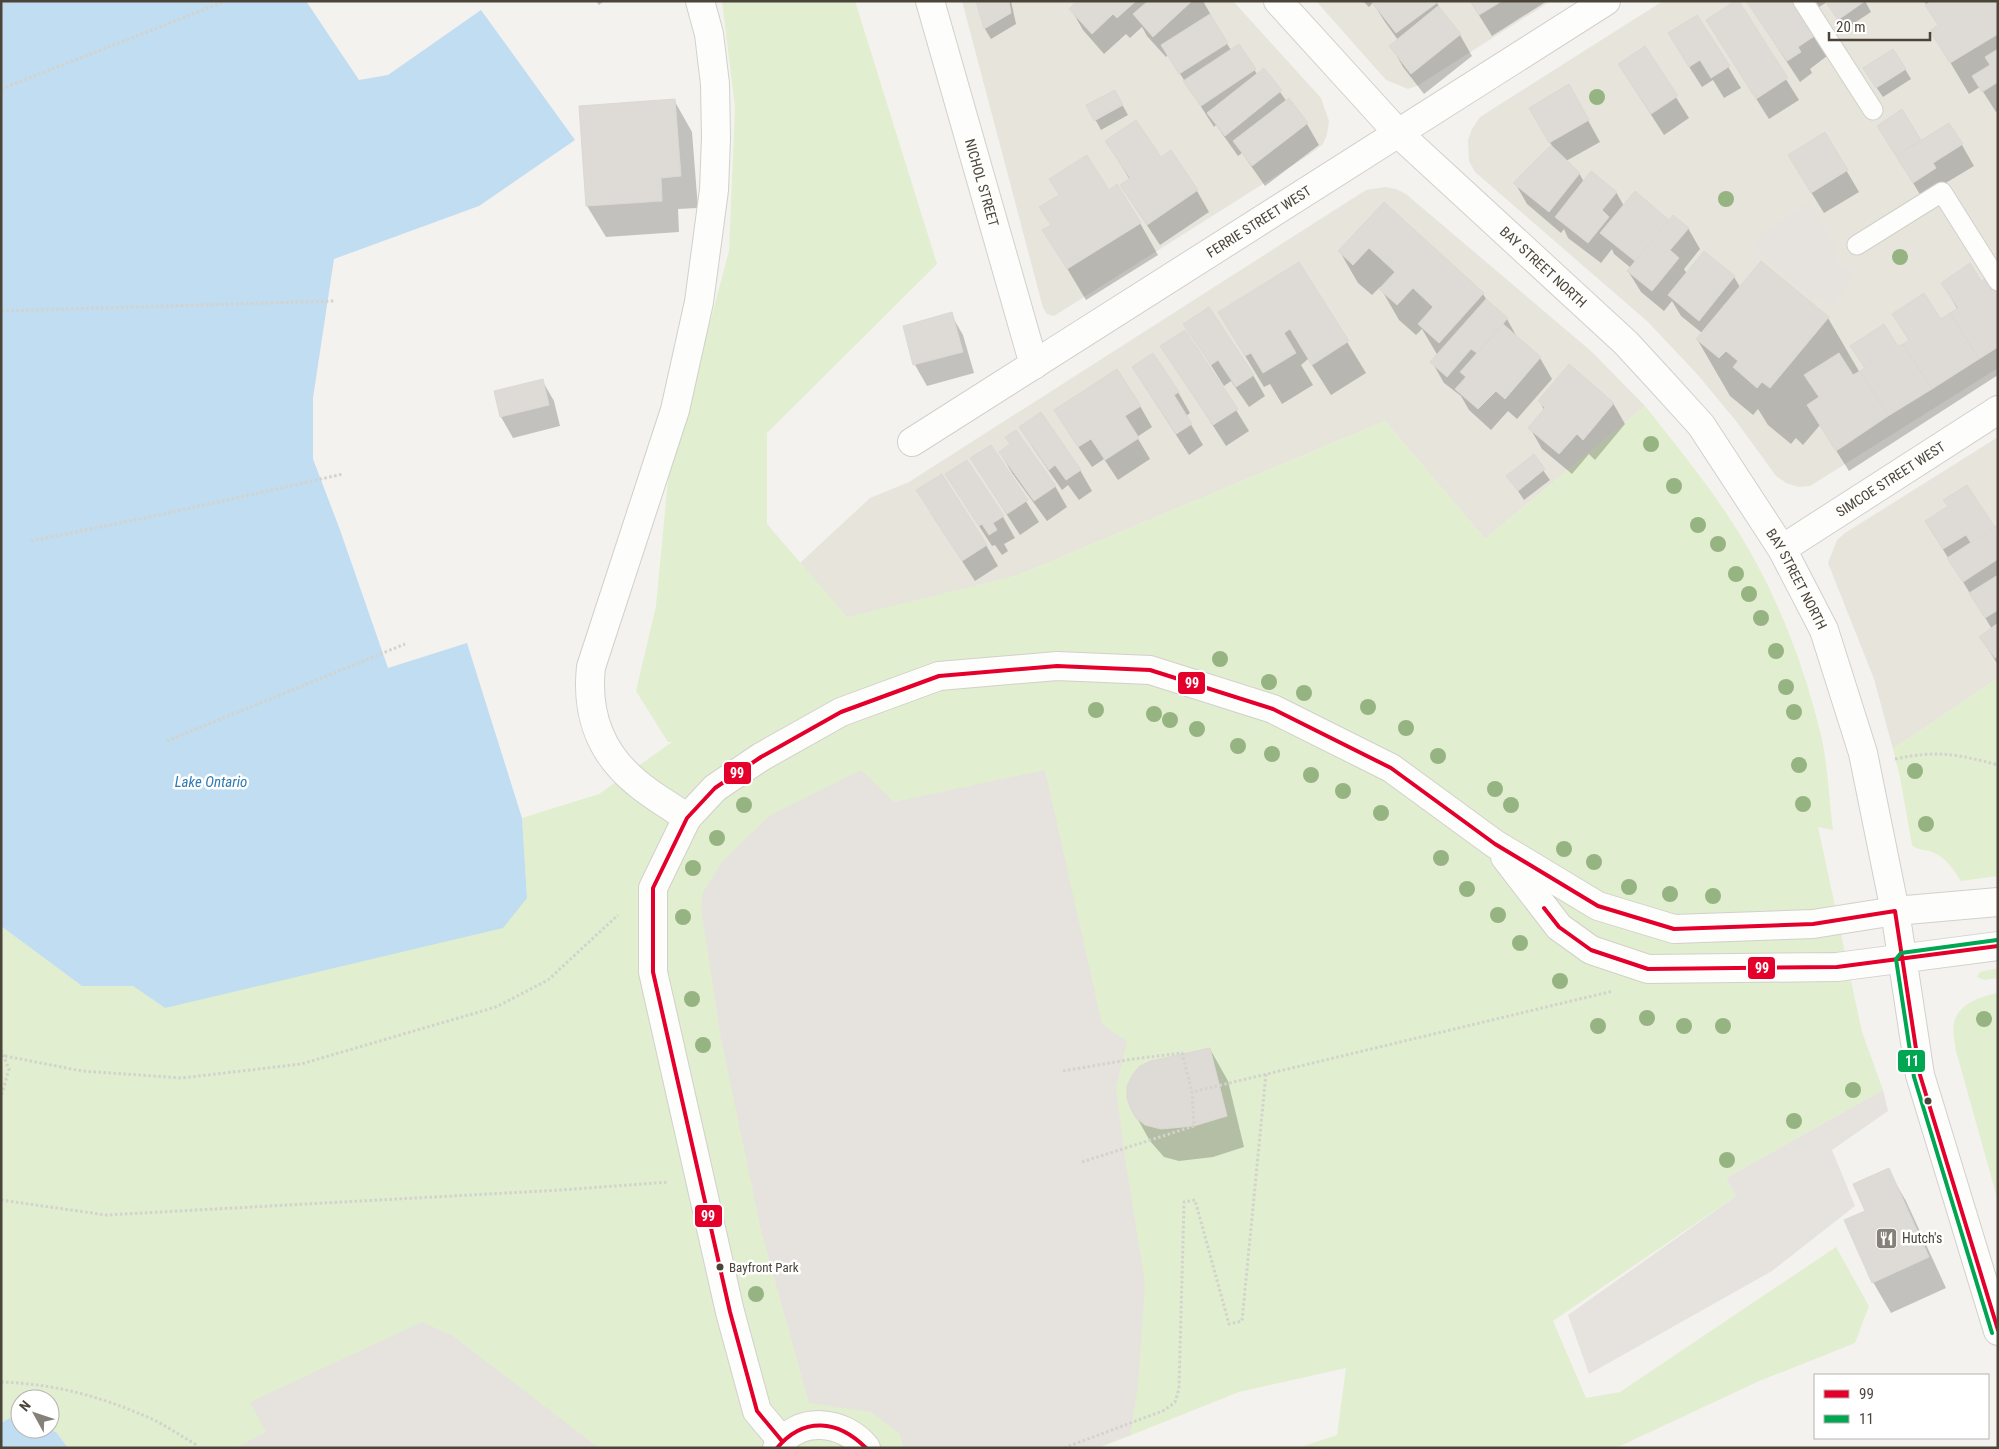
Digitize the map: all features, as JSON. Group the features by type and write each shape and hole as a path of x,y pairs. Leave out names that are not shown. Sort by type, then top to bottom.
{"street":[{"path":"687,818 636,782 609,752 596,728 589,686 592,667 675,410 699,302 714,190 716,138 716,84 709,34 700,1"},
{"name":"NICHOL STREET","path":"930,1 1034,365"},
{"name":"BAY STREET NORTH","path":"1278,1 1399,134 1626,343 1655,374 1701,425 1782,549 1824,630 1863,753 1895,911 1920,1075 1998,1331"},
{"name":"FERRIE STREET WEST","path":"912,442 1606,1"},
{"name":"SIMCOE STREET WEST","path":"1782,549 1998,410"},
{"path":"866,1448 852,1433 835,1426 815,1424 797,1430 779,1444 757,1410 730,1312 653,972 653,888 687,818 722,783 761,757 841,712 939,676 1057,666 1150,670 1273,709 1391,768 1495,844 1598,906 1674,929 1813,924 1895,911 1998,902"},
{"path":"1495,844 1559,927 1591,950 1648,969 1837,967 1998,946"}],"lane":[{"path":"1803,1 1873,110"},
{"path":"1857,245 1942,192 1998,281"}],"path":[{"path":"1,88 226,1"},
{"path":"1,311 335,301"},
{"path":"31,540 164,514 343,474"},
{"path":"167,741 405,644"},
{"path":"1893,760 1920,754 1960,754 1998,765"},
{"path":"5,1056 82,1071 182,1078 301,1064 496,1007 548,980 618,915"},
{"path":"1192,1092 1614,991"},
{"path":"1,1050 9,1069 1,1097"},
{"path":"1063,1071 1133,1059 1182,1054 1192,1092 1194,1126 1082,1162"},
{"path":"1064,1448 1166,1410 1175,1402 1179,1389 1184,1202 1195,1200 1229,1324 1242,1321 1266,1073"},
{"path":"1,1200 106,1215 551,1190 701,1179"},
{"path":"1,1382 37,1383 90,1395 156,1421 194,1444 197,1448"}],"shaded area":[{"path":"962,1 1233,1 1321,98 1329,121 1327,135 1323,144 1309,155 1054,316 1047,314 1043,308"},
{"path":"1316,1 1551,1 1417,86 1408,89 1386,80"},
{"path":"1663,1 1998,1 1998,368 1810,486 1799,487 1786,483 1776,476 1736,421 1697,374 1648,322 1475,172 1469,161 1468,140 1472,129 1480,117"},
{"path":"1385,187 1396,189 1406,194 1591,351 1645,406 1485,539 1385,421 1016,576 847,618 800,563 870,498 909,482 1366,190"},
{"path":"1808,201 1839,251 1835,259 1856,276 1832,306 1817,296 1813,300 1760,253 1753,242"},
{"path":"1998,437 1998,678 1893,749 1874,679 1828,563 1837,540 1845,533"},
{"path":"861,770 894,802 1045,770 1102,1024 1127,1041 1116,1088 1145,1283 1138,1386 1130,1435 1095,1448 904,1448 899,1433 871,1412 809,1403 761,1230 721,1038 701,908 703,892 722,862 769,816"},
{"path":"1883,1090 1888,1111 1832,1150 1855,1206 1772,1271 1589,1374 1568,1315 1736,1196 1726,1178"},
{"path":"422,1322 453,1336 599,1448 236,1448 266,1432 250,1402"}],"green space":[{"name":"Bayfront Park","path":"722,1 855,1 937,264 767,433 767,524 847,617 1016,576 1385,421 1485,539 1645,406 1724,509 1749,549 1775,600 1806,680 1821,735 1833,830 1818,827 1862,1032 1883,1090 1726,1178 1736,1196 1553,1321 1586,1398 1620,1392 1836,1247 1869,1306 1855,1343 1757,1382 1616,1448 1298,1448 1337,1435 1346,1368 1239,1392 1099,1448 68,1448 60,1437 60,1389 10,1389 10,1418 1,1423 1,926 82,986 133,986 165,1008 527,898 522,818 599,794 672,742 668,742 636,691 656,606 668,480 729,251 735,107"},
{"path":"1998,678 1998,876 1961,881 1949,864 1937,854 1912,845 1893,749"},
{"path":"1998,968 1998,978 1984,980 1977,977 1980,972"},
{"path":"1998,993 1998,1201 1956,1051 1953,1030 1956,1016 1965,1006 1985,996"}],"water":[{"name":"Lake Ontario","path":"1,1 306,1 359,80 388,75 481,10 575,140 479,206 334,259 313,398 313,459 388,668 467,643 522,818 527,898 503,928 165,1008 133,986 82,986 1,926"},
{"path":"10,1418 10,1439 60,1439 60,1437 68,1448 1,1448 1,1423"}],"building":[{"path":"976,1 1009,1 1011,13 984,29"},
{"path":"1077,1 1136,1 1117,18 1113,14 1092,34 1069,9"},
{"path":"1148,1 1192,1 1153,37 1133,14"},
{"path":"1371,1 1437,1 1438,2 1396,33"},
{"path":"1470,1 1502,1 1479,15"},
{"path":"1735,1 1739,1 1788,78 1756,99 1706,20"},
{"path":"1746,1 1794,1 1816,35 1798,47 1801,52 1787,61"},
{"path":"1825,1 1865,1 1838,20"},
{"path":"1931,1 1998,1 1998,34 1950,63 1930,31 1938,25 1925,5"},
{"path":"1438,6 1461,34 1411,74 1389,46"},
{"path":"1210,14 1228,43 1179,74 1161,45"},
{"path":"1697,15 1730,66 1711,78 1700,60 1689,67 1668,33"},
{"path":"1239,44 1256,69 1201,106 1183,81"},
{"path":"1645,46 1678,96 1651,114 1618,64"},
{"path":"1893,49 1906,69 1876,88 1863,68"},
{"path":"1998,49 1998,82 1982,92 1972,76 1990,65 1985,57"},
{"path":"1264,68 1282,90 1225,136 1207,113"},
{"path":"1569,84 1589,120 1549,143 1529,108"},
{"path":"1115,90 1123,105 1094,121 1086,105"},
{"path":"1289,98 1308,123 1252,166 1233,141"},
{"path":"675,99 681,176 661,178 662,201 586,206 579,106"},
{"path":"1902,109 1921,140 1896,156 1877,126"},
{"path":"1136,120 1161,157 1171,150 1198,190 1147,225 1120,185 1130,178 1105,141"},
{"path":"1949,123 1963,144 1933,163 1936,168 1913,183 1896,156"},
{"path":"1825,132 1848,170 1811,193 1788,155"},
{"path":"1551,145 1580,173 1549,212 1513,183"},
{"path":"1087,155 1109,190 1117,184 1141,223 1067,269 1042,230 1051,225 1039,207 1059,195 1049,179"},
{"path":"1591,171 1617,192 1602,210 1609,217 1588,243 1555,217"},
{"path":"1635,191 1669,220 1635,261 1600,233"},
{"path":"1384,202 1484,293 1439,343 1418,324 1433,307 1413,288 1397,305 1379,289 1395,272 1369,248 1353,265 1338,251"},
{"path":"1673,215 1689,228 1670,250 1679,258 1652,291 1627,271"},
{"path":"1704,251 1735,276 1699,321 1668,295"},
{"path":"1761,261 1829,317 1770,388 1762,382 1757,388 1733,367 1738,361 1726,351 1719,358 1696,339"},
{"path":"1299,262 1349,341 1312,365 1290,329 1284,333 1296,353 1263,373 1251,353 1245,356 1218,312"},
{"path":"1970,263 1981,281 1987,277 1998,294 1998,347 1979,359 1950,313 1958,308 1941,283"},
{"path":"1924,293 1941,319 1950,313 1979,359 1932,389 1903,344 1909,340 1892,314"},
{"path":"1486,299 1508,318 1477,353 1471,349 1447,377 1430,362"},
{"path":"1209,307 1254,375 1236,387 1218,360 1211,365 1183,324"},
{"path":"952,312 963,352 913,365 903,326"},
{"path":"1503,324 1541,357 1505,399 1496,391 1478,409 1455,389 1466,377 1460,372"},
{"path":"1884,324 1898,346 1903,344 1932,389 1888,416 1860,371 1865,368 1850,346"},
{"path":"1185,330 1238,409 1213,425 1160,346"},
{"path":"1153,353 1179,392 1174,395 1192,424 1176,434 1132,367"},
{"path":"1839,353 1853,375 1860,371 1888,416 1836,451 1807,405 1819,397 1804,375"},
{"path":"1569,364 1614,403 1583,440 1577,434 1559,454 1528,428 1545,408 1538,401"},
{"path":"1117,369 1141,406 1125,416 1139,438 1105,460 1091,439 1078,447 1054,410"},
{"path":"543,379 549,405 500,417 494,391"},
{"path":"1041,412 1081,470 1066,480 1055,465 1049,470 1019,427"},
{"path":"1016,430 1056,486 1034,501 999,452 1010,444 1005,437"},
{"path":"991,445 1028,500 1007,514 970,458"},
{"path":"1534,454 1545,469 1518,491 1506,476"},
{"path":"967,460 1004,516 993,523 997,530 989,535 982,524 979,526 945,474"},
{"path":"942,474 987,545 962,561 916,490"},
{"path":"1967,485 1995,527 1971,543 1966,535 1943,549 1925,521 1948,506 1943,500"},
{"path":"1998,525 1998,559 1963,582 1947,558"},
{"path":"1998,575 1998,610 1985,618 1969,593"},
{"path":"1998,623 1998,656 1995,658 1979,637"},
{"path":"1210,1048 1227,1116 1194,1126 1161,1129 1145,1125 1136,1118 1127,1098 1127,1086 1133,1074 1140,1066 1151,1061"},
{"name":"Hutch's","path":"1889,1168 1929,1257 1872,1283 1844,1220 1865,1211 1853,1184"}],"transit line":[{"name":"99","path":"782,1441 757,1411 730,1312 653,972 653,888 687,818 715,788 761,757 841,712 939,676 1057,666 1150,670 1273,709 1391,768 1495,844 1598,906 1674,929 1813,924 1895,911 1920,1075 1998,1330"},
{"name":"99","path":"1544,908 1559,927 1591,950 1648,969 1837,967 1998,946"},
{"name":"11","path":"1992,1333 1914,1077 1896,959 1901,953 1997,940"},
{"name":"99","path":"777,1448 798,1431 821,1425 833,1427 844,1432 866,1448"}],"place":[{"name":"Hutch's","path":"1886,1238"},
{"name":"Bayfront Park","path":"720,1267"}]}
